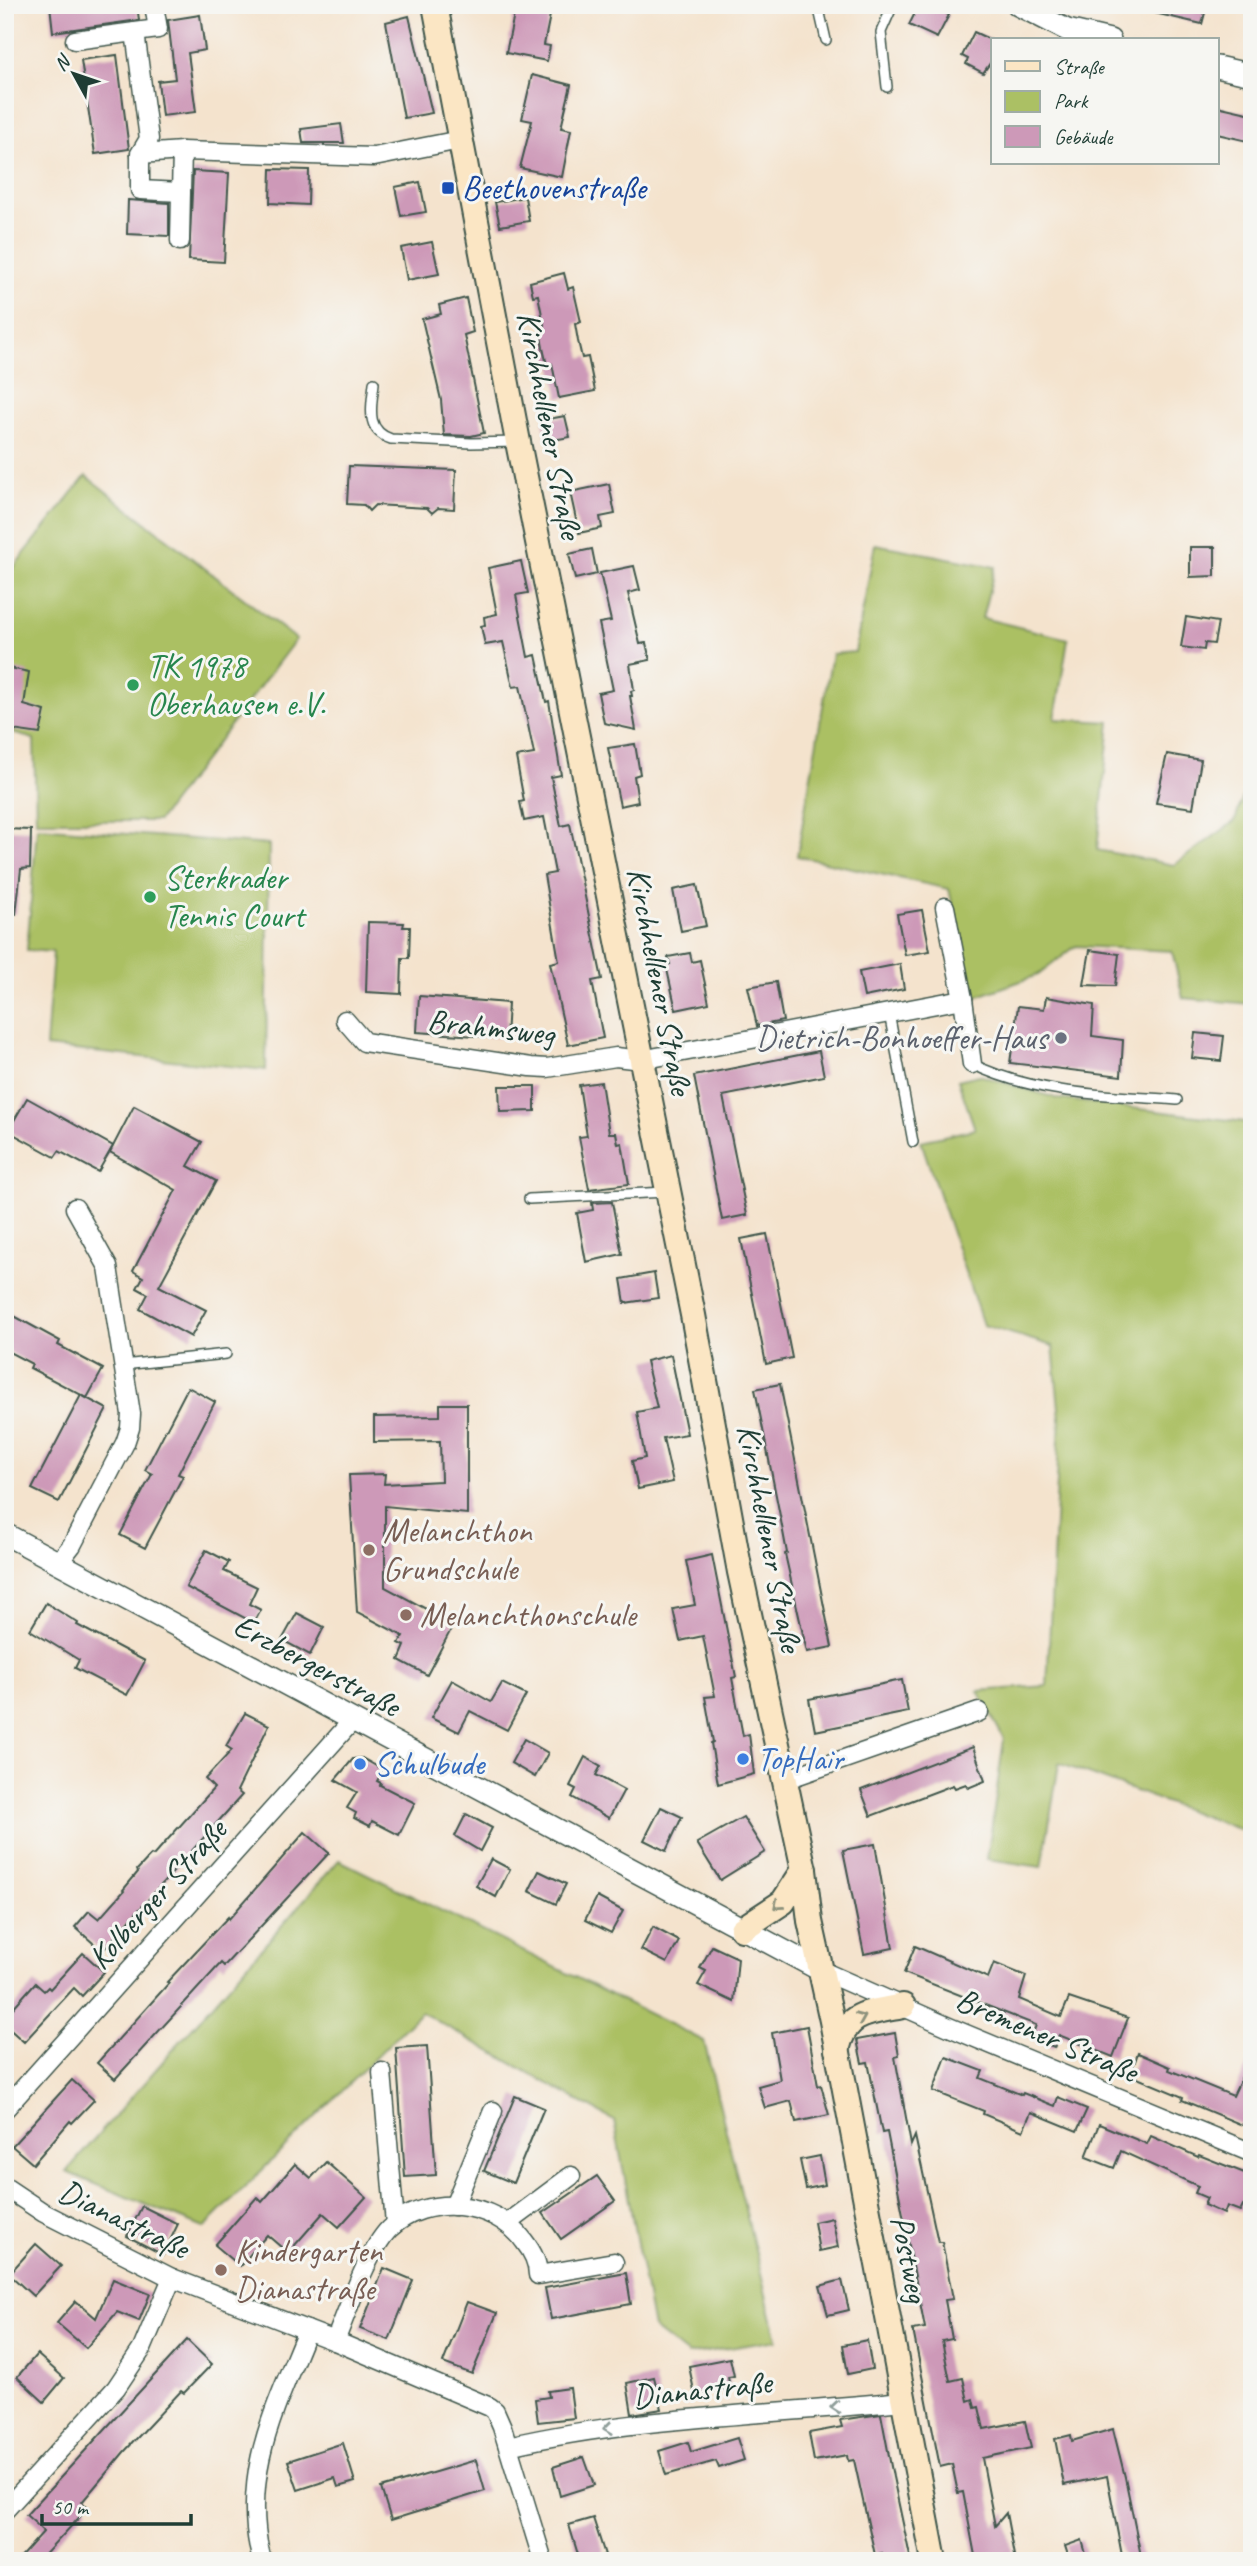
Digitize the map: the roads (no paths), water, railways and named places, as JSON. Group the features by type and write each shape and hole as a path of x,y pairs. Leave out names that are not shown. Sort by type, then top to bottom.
{"main road":[{"name":"Kirchhellener Straße","path":"435,5 716,1434 740,1572 804,1870 810,1921 820,1970"},
{"path":"742,1929 783,1902 804,1870"},
{"name":"Postweg","path":"820,1970 934,2561"},
{"path":"837,2050 844,2027 854,2020 903,2006"}],"street":[{"path":"75,40 158,29 154,5"},
{"path":"1018,5 1067,30 1101,38"},
{"path":"135,32 149,139 140,154 140,190 181,192"},
{"path":"1218,66 1252,75"},
{"path":"140,154 182,151 374,158 460,140"},
{"path":"180,241 182,151"},
{"path":"945,907 963,999 972,1064"},
{"name":"Brahmsweg","path":"345,1020 364,1042 531,1067 571,1065 616,1057 641,1060 963,999"},
{"path":"58,1563 72,1545 130,1429 131,1414 108,1266 75,1208"},
{"name":"Erzbergerstraße","path":"5,1534 820,1970"},
{"path":"784,1780 979,1712"},
{"name":"Kolberger Straße","path":"5,2109 353,1720"},
{"name":"Bremener Straße","path":"820,1970 949,2027 1252,2153"},
{"path":"382,2072 395,2224"},
{"path":"454,2206 493,2111"},
{"path":"508,2223 572,2176"},
{"name":"Dianastraße","path":"5,2188 44,2213 172,2277 335,2341 490,2407 495,2411 508,2446 543,2561"},
{"path":"335,2341 381,2240 395,2224 426,2210 454,2206 482,2210 508,2223 527,2244 538,2268 538,2275 614,2262"},
{"path":"5,2510 116,2388 142,2348 172,2277"},
{"path":"262,2561 253,2513 258,2466 266,2434 307,2330"},
{"name":"Dianastraße","path":"508,2446 561,2434 693,2418 903,2400"}],"lane":[{"path":"818,5 826,40"},
{"path":"887,87 881,32 893,5"},
{"path":"374,383 371,419 376,432 382,436 391,439 471,443 519,442"},
{"path":"889,1013 913,1142"},
{"path":"972,1064 996,1076 1034,1086 1079,1093 1177,1100"},
{"path":"529,1199 668,1192"},
{"path":"123,1365 226,1354"}],"place":[{"name":"Beethovenstraße","path":"448,188"},
{"name":"TK 1978 Oberhausen e.V.","path":"133,685"},
{"name":"Sterkrader Tennis Court","path":"150,897"},
{"name":"Dietrich-Bonhoeffer-Haus","path":"1061,1038"},
{"name":"Melanchthon Grundschule","path":"369,1550"},
{"name":"Melanchthonschule","path":"406,1615"},
{"name":"TopHair","path":"743,1759"},
{"name":"Schulbude","path":"360,1764"},
{"name":"Kindergarten Dianastraße","path":"221,2270"}]}
